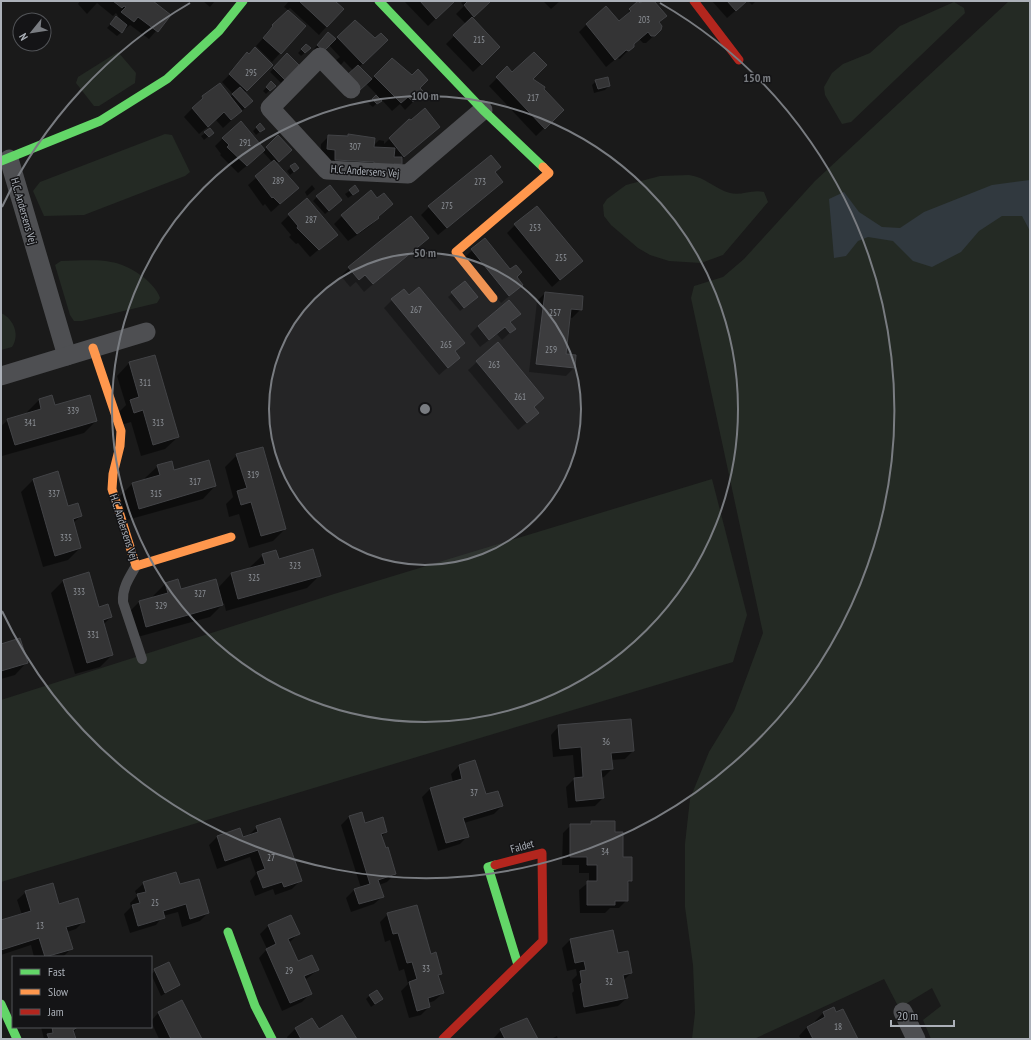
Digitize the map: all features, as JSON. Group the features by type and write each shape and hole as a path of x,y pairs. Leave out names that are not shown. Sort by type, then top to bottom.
{"street":[{"name":"H.C. Andersens Vej","path":"67,356 5,160 100,121 167,79 219,31 243,1"},
{"path":"379,1 483,110 549,173 456,252 493,298"},
{"path":"694,1 739,60"},
{"name":"H.C. Andersens Vej","path":"351,89 320,57 270,108 327,170 408,174 483,110"},
{"path":"1,376 146,332"},
{"name":"H.C. Andersens Vej","path":"93,348 121,431 122,441 111,480 112,489 136,566 231,538"},
{"name":"Faldet","path":"443,1039 543,941 542,853 488,867 518,965"},
{"path":"228,932 255,1006 272,1039"},
{"path":"1,1004 17,1039"},
{"path":"903,1012 916,1039"}],"lane":[{"path":"136,566 124,587 123,602 142,659"}],"shaded area":[{"path":"1009,1 1030,1 1030,1039 931,1039 923,1020 941,1006 932,988 899,1008 884,979 754,1039 692,1039 695,1013 693,965 685,907 685,844 690,799 709,752 734,711 763,633 691,298 694,286 723,277 744,259 815,181"},
{"path":"954,2 964,8 965,13 851,122 842,124 825,95 824,87 832,73 843,64 870,53 900,26"},
{"path":"118,52 136,73 135,83 99,106 94,106 76,83 78,77"},
{"path":"165,134 172,135 190,172 185,176 84,215 44,216 33,191 40,182"},
{"path":"689,175 700,178 720,189 734,194 755,191 764,192 768,202 723,255 701,263 669,261 650,255 638,248 611,225 604,216 603,205 607,199 626,185 660,176"},
{"path":"1030,180 1030,231 1022,216 1002,216 979,231 961,252 932,267 913,261 893,241 868,237 858,241 846,256 834,258 829,199 844,192 859,212 882,227 900,228 924,212 992,185"},
{"path":"86,260 118,263 133,270 147,280 153,286 160,298 157,303 82,321 74,321 70,315 55,265 61,261"},
{"path":"1,313 12,323 15,337 12,347 1,350"},
{"path":"712,479 747,615 733,662 1,882 1,700 334,594"}],"building":[{"path":"113,1 153,1 171,15 158,32 138,17 134,22 121,12 126,7 124,6 122,8"},
{"path":"299,1 335,1 344,9 327,27"},
{"path":"420,1 455,1 436,19"},
{"path":"468,1 491,1 474,17 464,5"},
{"path":"638,1 640,3 643,1 654,1 667,16 659,22 662,26 661,30 655,36 651,36 648,32 634,44 634,47 629,51 626,50 615,60 586,24 606,6 619,21 631,11 629,9"},
{"path":"727,1 747,1 736,11"},
{"path":"288,10 306,26 281,54 263,38 273,26 272,25"},
{"path":"116,16 127,25 122,33 110,24"},
{"path":"472,17 500,47 482,65 453,35"},
{"path":"355,20 375,38 381,33 388,40 363,64 337,37"},
{"path":"328,32 336,39 324,51 317,45"},
{"path":"306,44 311,48 305,53 301,49"},
{"path":"255,47 273,65 247,91 229,74 247,52 249,54"},
{"path":"534,52 547,65 533,79 545,87 544,89 564,110 545,129 496,77 507,66 512,72"},
{"path":"287,53 299,65 285,80 273,68"},
{"path":"392,58 412,75 418,69 428,80 420,88 424,92 413,102 408,97 401,103 374,76"},
{"path":"358,65 372,79 360,90 346,76"},
{"path":"608,77 610,86 598,89 595,80"},
{"path":"271,81 276,86 270,91 266,87"},
{"path":"220,83 242,111 231,120 224,112 208,127 192,108 203,98 202,96"},
{"path":"240,87 253,101 245,108 232,94"},
{"path":"376,95 382,101 377,104 372,99"},
{"path":"425,108 440,127 404,157 389,138 409,119 411,120"},
{"path":"241,121 265,150 247,166 227,147 229,145 222,138"},
{"path":"260,123 265,129 260,132 256,127"},
{"path":"210,128 214,133 209,137 204,132"},
{"path":"348,134 375,138 374,147 395,148 394,157 402,157 402,164 394,164 394,166 374,164 374,162 335,160 335,150 327,149 328,135 348,136"},
{"path":"278,135 292,150 279,162 266,147"},
{"path":"491,155 501,167 495,172 503,182 447,228 428,206"},
{"path":"274,160 299,188 280,204 273,197 272,198 255,176"},
{"path":"295,163 299,168 294,172 290,166"},
{"path":"330,185 342,200 329,211 316,196"},
{"path":"355,185 359,191 353,195 349,190"},
{"path":"371,190 377,198 384,193 393,204 378,217 379,218 357,234 341,215"},
{"path":"307,198 338,235 319,250 297,228 298,226 288,214"},
{"path":"537,206 583,261 560,280 514,224"},
{"path":"411,216 429,238 373,284 365,275 359,280 348,267"},
{"path":"485,238 510,269 516,265 522,272 517,277 523,285 509,296 471,249"},
{"path":"465,281 478,297 464,308 451,292"},
{"path":"419,287 465,343 455,351 460,358 448,368 391,299 404,289 409,295"},
{"path":"545,292 583,296 582,310 571,309 566,354 576,355 575,368 536,364"},
{"path":"509,300 521,314 510,322 516,329 510,333 505,327 489,340 478,326"},
{"path":"498,342 544,398 534,407 539,413 527,423 476,361"},
{"path":"155,355 179,437 153,445 143,410 134,413 130,400 139,397 129,362"},
{"path":"52,395 55,405 90,395 97,421 15,445 7,419 41,409 39,399"},
{"path":"263,447 286,529 261,536 251,502 241,505 237,491 247,488 236,454"},
{"path":"209,460 216,486 139,509 132,483 160,475 157,465 172,461 174,470"},
{"path":"58,471 68,506 78,503 82,516 73,519 81,548 55,556 33,479"},
{"path":"313,549 321,576 238,599 231,573 265,564 262,554 276,550 279,559"},
{"path":"89,572 99,607 108,604 112,617 103,620 113,655 87,663 63,580"},
{"path":"178,579 181,589 216,579 223,605 146,627 139,601 168,593 165,583"},
{"path":"20,638 28,663 1,671 1,644"},
{"path":"631,719 634,751 611,753 613,769 601,770 604,798 576,801 574,778 583,777 581,747 560,749 558,725"},
{"path":"475,760 486,794 498,791 503,806 463,818 469,837 446,843 430,788 462,779 459,765"},
{"path":"362,812 365,823 383,817 387,832 381,834 386,848 388,847 396,874 378,880 384,897 359,904 354,889 370,884 349,816"},
{"path":"280,818 302,881 284,887 282,882 263,888 257,872 265,869 258,850 225,861 217,836 240,828 243,837 258,832 256,826"},
{"path":"591,821 615,821 615,832 623,832 623,857 632,857 632,881 628,881 628,901 615,901 615,905 587,905 587,881 597,881 597,865 587,865 587,857 570,857 570,824 591,824"},
{"path":"176,872 180,884 199,879 209,913 190,919 186,904 163,911 165,918 138,926 132,905 140,903 137,894 146,892 143,882"},
{"path":"53,883 59,904 78,898 85,922 66,927 73,949 45,956 39,938 1,950 1,920 31,911 25,891"},
{"path":"417,905 431,954 436,952 442,974 438,975 444,993 428,998 430,1007 417,1011 409,982 417,979 412,962 407,963 398,933 393,934 387,913"},
{"path":"291,915 300,934 288,939 298,961 312,955 319,970 304,976 312,994 290,1003 266,949 276,944 268,925"},
{"path":"613,930 618,953 628,951 632,973 623,975 628,998 584,1007 580,984 582,983 580,971 586,970 584,961 575,963 570,939"},
{"path":"169,962 180,985 165,993 154,969"},
{"path":"377,990 383,999 375,1004 369,995"},
{"path":"182,1000 202,1039 171,1039 158,1012"},
{"path":"834,1007 836,1012 843,1009 858,1039 813,1039 807,1027 825,1017 823,1012"},
{"path":"342,1015 357,1039 301,1039 295,1028 312,1018 319,1029"},
{"path":"527,1018 538,1039 505,1039 500,1029"},
{"path":"52,1028 76,1028 73,1030 76,1039 49,1039 47,1034 53,1033"}],"traffic: fast":[{"path":"1,161 100,121 167,79 219,31 243,1"},
{"path":"379,1 483,110 543,167"},
{"path":"495,865 488,867 518,965"},
{"path":"228,932 255,1006 272,1039"},
{"path":"1,1004 17,1039"}],"traffic: slow":[{"path":"493,298 456,252 549,173 543,167"},
{"path":"93,348 121,431 120,446 113,474 112,489 136,566 231,537"}],"traffic: jam":[{"path":"694,1 739,60"},
{"path":"443,1039 543,941 542,853 495,865"}]}
